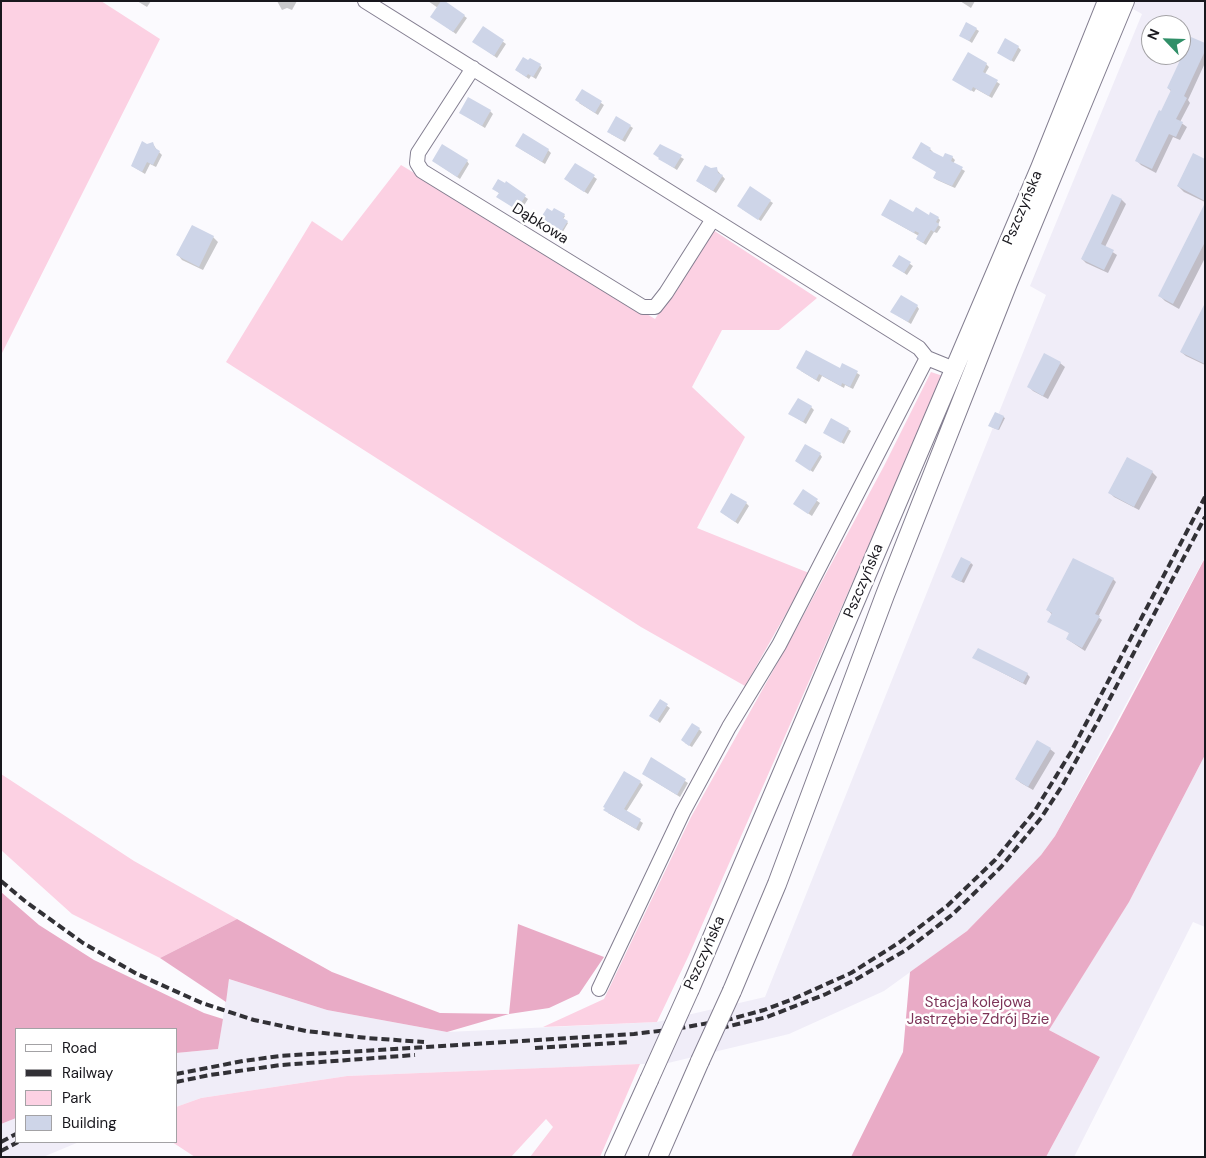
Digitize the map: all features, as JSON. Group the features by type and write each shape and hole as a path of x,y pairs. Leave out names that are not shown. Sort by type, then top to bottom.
{"main road":[{"name":"Pszczyńska","path":"614,1157 690,989 794,748 1040,168 1107,1"},
{"name":"Pszczyńska","path":"658,1157 732,991 777,884 885,595 997,311 1125,1"}],"street":[{"path":"365,1 919,348 927,358 954,369"},
{"name":"Dąbkowa","path":"473,68 418,152 416,163 422,171 643,307 655,307 713,219"},
{"path":"599,989 683,812 729,727 779,645 927,358"}],"shaded area":[{"path":"1136,1 1205,1 1205,557 1055,836 1041,855 967,931 884,991 789,1034 668,1063 347,1076 201,1098 178,1106 178,1053 218,1049 229,979 327,1010 447,1032 657,1022 765,997 1046,295 1030,286 1141,16 1141,65 1191,65 1191,15 1142,15 1133,9"},
{"path":"1205,755 1205,927 1193,922 1074,1157 1046,1157 1100,1057 1049,1030 1129,902"},
{"path":"15,1118 15,1143 77,1143 43,1157 1,1157 1,1124"}],"green space":[{"path":"1,1 101,1 160,39 1,355"},
{"path":"401,165 655,319 713,230 817,298 779,330 722,330 692,387 745,437 697,528 809,573 745,686 641,627 226,362 312,221 342,241"},
{"path":"931,372 943,376 688,957 657,1022 543,1027 604,999 691,817 788,644 884,466"},
{"name":"Stacja kolejowa Jastrzębie Zdrój Bzie","path":"1205,558 1205,755 1129,902 1049,1030 1100,1057 1046,1157 851,1157 903,1052 910,972 967,931 1041,855 1055,836 1114,730"},
{"path":"1,774 134,861 237,919 160,958 72,914 1,850"},
{"path":"1,892 39,925 94,960 204,1013 223,1019 218,1049 178,1053 178,1028 15,1028 15,1118 1,1124"},
{"path":"237,919 332,972 440,1013 509,1014 447,1032 327,1010 229,979 226,1002 160,958"},
{"path":"518,924 604,957 579,994 549,1008 509,1014"},
{"path":"640,1064 600,1157 530,1157 553,1127 546,1119 511,1157 195,1157 174,1143 178,1143 178,1106 201,1098 347,1076"}],"building":[{"path":"441,1 445,1 465,15 453,32 430,17"},
{"path":"966,22 977,28 969,41 959,36"},
{"path":"483,26 504,40 494,56 472,42"},
{"path":"1191,37 1205,43 1205,51 1184,96 1187,98 1176,119 1183,122 1176,137 1169,134 1152,169 1135,161 1159,110 1161,111 1171,90 1167,88 1178,65 1191,65"},
{"path":"1005,38 1019,46 1011,61 997,53"},
{"path":"968,52 987,63 983,72 998,80 989,96 973,87 971,91 952,80"},
{"path":"523,57 528,60 530,58 541,64 533,77 528,74 526,77 515,70"},
{"path":"582,89 602,101 595,113 575,100"},
{"path":"468,97 491,110 482,126 459,113"},
{"path":"616,116 631,125 622,140 607,132"},
{"path":"523,133 549,149 542,162 515,146"},
{"path":"142,141 147,144 153,142 155,148 160,151 153,165 147,162 142,172 131,166"},
{"path":"921,142 931,148 929,150 943,157 945,153 953,156 951,161 963,167 952,186 933,178 936,172 912,158"},
{"path":"442,144 468,160 457,177 432,161"},
{"path":"660,144 682,155 674,168 653,154"},
{"path":"1193,153 1205,159 1205,201 1177,186"},
{"path":"575,163 595,175 584,192 564,179"},
{"path":"705,165 711,168 717,167 718,173 723,175 713,191 696,181"},
{"path":"498,179 505,183 506,181 526,195 517,210 496,197 499,193 492,189"},
{"path":"750,186 771,200 758,220 737,206"},
{"path":"1112,194 1122,199 1101,244 1114,250 1104,270 1081,259"},
{"path":"890,199 913,212 916,207 929,215 930,212 939,217 936,222 939,224 934,232 931,230 923,243 916,239 919,233 915,231 914,233 881,215"},
{"path":"1205,203 1205,242 1173,304 1158,296"},
{"path":"547,208 552,211 554,208 565,214 563,218 568,221 559,235 554,232 553,234 538,222"},
{"path":"192,225 214,236 199,267 176,255"},
{"path":"899,255 911,262 904,273 892,266"},
{"path":"901,295 918,305 908,322 890,312"},
{"path":"1205,303 1205,364 1180,352"},
{"path":"806,350 840,368 842,363 858,371 850,387 842,383 841,386 819,374 816,380 796,368"},
{"path":"1044,353 1061,362 1043,396 1027,387"},
{"path":"798,398 812,406 803,422 788,414"},
{"path":"995,412 1004,416 998,430 988,426"},
{"path":"831,418 849,428 841,443 823,433"},
{"path":"805,444 821,453 810,471 795,461"},
{"path":"1127,457 1153,471 1134,507 1108,493"},
{"path":"803,489 818,499 808,514 793,504"},
{"path":"731,493 747,502 735,522 720,512"},
{"path":"961,557 971,562 961,582 951,577"},
{"path":"1073,558 1114,578 1095,614 1100,616 1082,648 1066,639 1069,633 1047,622 1052,613 1046,610"},
{"path":"978,648 1028,673 1023,683 972,658"},
{"path":"660,699 668,704 657,721 649,716"},
{"path":"692,723 700,728 689,746 681,740"},
{"path":"1037,740 1051,748 1028,787 1015,779"},
{"path":"651,757 686,779 677,795 642,774"},
{"path":"624,771 641,781 624,809 641,819 636,829 603,810"}],"railway":[{"path":"178,1074 280,1056 634,1034 675,1029 731,1019 764,1010 851,973 900,942 947,906 995,860 1034,812 1071,752 1205,497"},
{"path":"709,1031 767,1017 826,994 855,980 906,950 930,932 953,914 1001,867 1041,818 1062,786 1205,517"},
{"path":"1,881 26,902 83,943 137,974 202,1003 254,1020 306,1031 424,1042"},
{"path":"535,1048 629,1042"},
{"path":"178,1082 281,1065 415,1055"},
{"path":"1,1142 15,1135"},
{"path":"1,1151 16,1143"}]}
